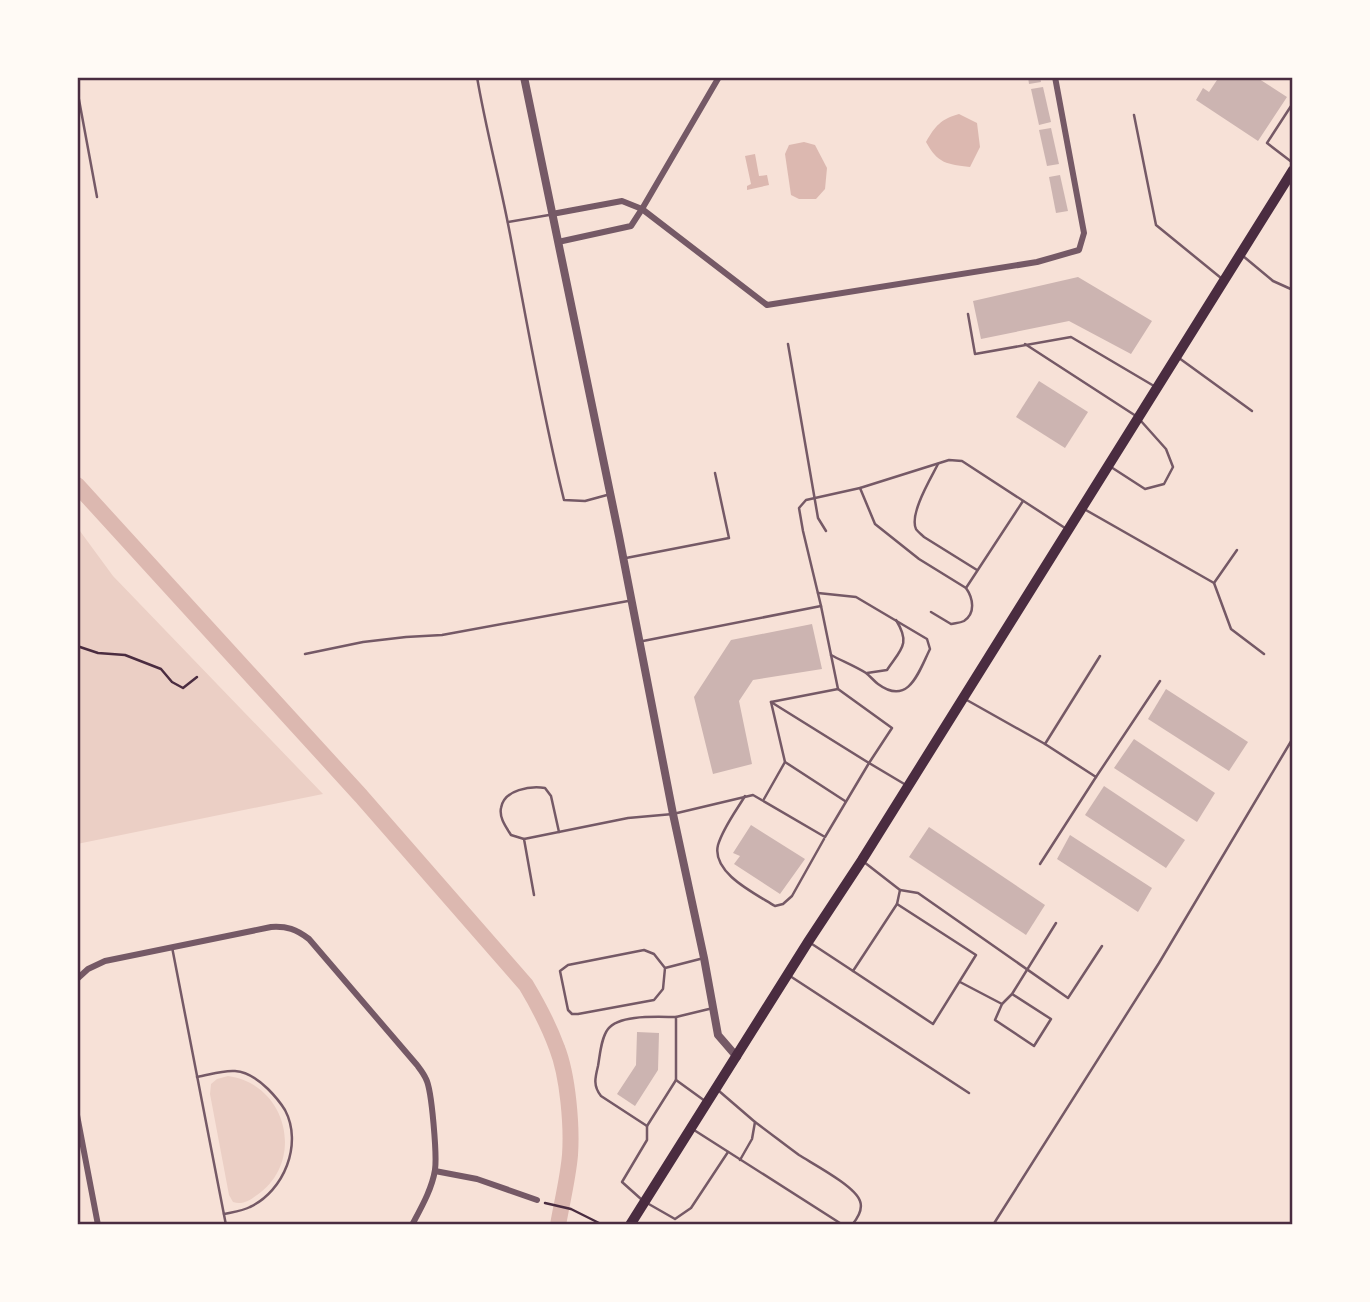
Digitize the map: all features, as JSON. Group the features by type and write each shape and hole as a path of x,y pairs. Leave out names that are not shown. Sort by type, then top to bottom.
{"main road":[{"path":"630,1225 862,860 1293,170"}],"street":[{"path":"524,77 718,1035 737,1057"},
{"path":"558,242 631,226 719,77"},
{"path":"552,214 622,201 642,209 767,305 1037,262 1079,250 1084,233 1055,77"},
{"path":"77,979 88,969 105,961 271,926 297,930 309,939 427,1080 435,1145 435,1171 412,1225"},
{"path":"77,1115 99,1225"},
{"path":"435,1171 477,1180 537,1200"}],"lane":[{"path":"477,77 564,500 585,501 610,494"},
{"path":"77,89 97,197"},
{"path":"1293,103 1268,143 1293,163"},
{"path":"1134,115 1156,225 1224,281"},
{"path":"508,222 552,214"},
{"path":"1241,254 1273,281 1293,290"},
{"path":"968,314 975,354 1071,337 1156,388"},
{"path":"788,344 818,518 825,531"},
{"path":"1025,344 1138,418 1166,449 1173,467 1164,484 1145,489 1108,465"},
{"path":"1177,356 1252,411"},
{"path":"745,796 719,843 719,857 730,876 775,906 783,904 792,896 846,801 892,728 838,689 799,508 806,500 860,488 949,460 962,461 1067,530"},
{"path":"938,464 918,506 916,530 977,570"},
{"path":"623,559 729,538 715,473"},
{"path":"860,488 875,524 919,559 966,588 972,596 972,610 964,621 951,624 931,612"},
{"path":"966,588 1023,501"},
{"path":"1081,507 1214,583 1231,629 1264,654"},
{"path":"1214,583 1237,550"},
{"path":"818,593 856,597 927,639 930,649 913,682 904,691 896,692 880,685 867,673 831,655"},
{"path":"305,654 363,642 442,635 631,600"},
{"path":"640,642 821,606"},
{"path":"867,673 887,670 905,640 894,619"},
{"path":"1045,744 1100,656"},
{"path":"1040,864 1160,681"},
{"path":"771,702 838,689"},
{"path":"962,697 1045,744 1096,777"},
{"path":"763,800 785,762 771,702"},
{"path":"771,702 907,785"},
{"path":"993,1225 1159,963 1293,738"},
{"path":"785,762 846,801"},
{"path":"559,832 551,796 545,788 537,786 515,791 505,798 501,808 503,822 511,835 524,839 559,832 628,818 673,814 753,794 825,837"},
{"path":"524,839 534,895"},
{"path":"862,860 900,890 918,893 1068,998 1102,946"},
{"path":"853,971 897,904 900,890"},
{"path":"808,942 933,1024 976,955 897,904"},
{"path":"1012,994 1051,1019 1034,1046 995,1020 1002,1004 1012,994 1056,923"},
{"path":"172,947 226,1225"},
{"path":"644,950 654,954 665,968 663,989 654,1000 578,1014 572,1014 568,1010 560,971 568,965 644,950"},
{"path":"665,968 704,958"},
{"path":"788,975 969,1093"},
{"path":"960,982 1002,1004"},
{"path":"647,1126 596,1090 595,1080 607,1030 618,1021 639,1017 676,1017 713,1008"},
{"path":"676,1017 676,1080 647,1126 647,1140 622,1182 645,1202 675,1219 691,1208 728,1152"},
{"path":"197,1077 236,1071 251,1076 276,1097 286,1111 291,1128 290,1157 278,1183 253,1206 224,1214"},
{"path":"676,1080 708,1102"},
{"path":"716,1089 755,1122 849,1187 862,1204 852,1225"},
{"path":"740,1160 752,1139 755,1122"},
{"path":"691,1129 843,1225"}],"path":[{"path":"77,646 98,653 125,655 161,669 172,682 183,688 197,677"},
{"path":"549,1205 571,1209 603,1225"}],"shaded area":[{"path":"959,114 977,123 980,147 970,167 944,162 926,142 939,124"},
{"path":"804,142 815,145 827,168 825,189 816,199 799,199 791,195 785,154 789,145"},
{"path":"755,154 759,176 767,175 769,185 747,190 747,186 751,184 745,156"},
{"path":"77,527 113,576 323,794 77,844"},
{"path":"228,1076 248,1082 264,1093 276,1108 283,1126 285,1145 281,1163 272,1180 254,1197 239,1203 233,1202 229,1195 210,1094 211,1084"}],"building":[{"path":"1028,77 1040,77 1041,82 1029,84"},
{"path":"1219,77 1256,77 1287,97 1258,141 1196,100 1203,88 1209,92"},
{"path":"1043,87 1051,122 1039,125 1031,89"},
{"path":"1051,128 1059,164 1047,166 1039,130"},
{"path":"1060,175 1068,211 1056,213 1049,177"},
{"path":"1078,277 1152,321 1131,354 1069,321 981,339 973,301"},
{"path":"1039,381 1088,412 1065,448 1016,417"},
{"path":"812,624 822,669 753,680 739,701 752,764 713,774 694,697 731,640"},
{"path":"1166,689 1248,742 1229,771 1148,719"},
{"path":"1134,739 1215,793 1197,822 1114,768"},
{"path":"1104,786 1185,840 1166,868 1085,815"},
{"path":"751,825 805,859 780,894 734,864 740,856 733,853"},
{"path":"929,827 1045,905 1026,935 909,857"},
{"path":"1070,835 1152,888 1138,912 1057,859"},
{"path":"637,1032 659,1033 658,1070 635,1106 617,1094 636,1065"}],"waterway":[{"path":"77,485 361,796 526,985 543,1016 561,1059 570,1116 570,1155 558,1225"}]}
